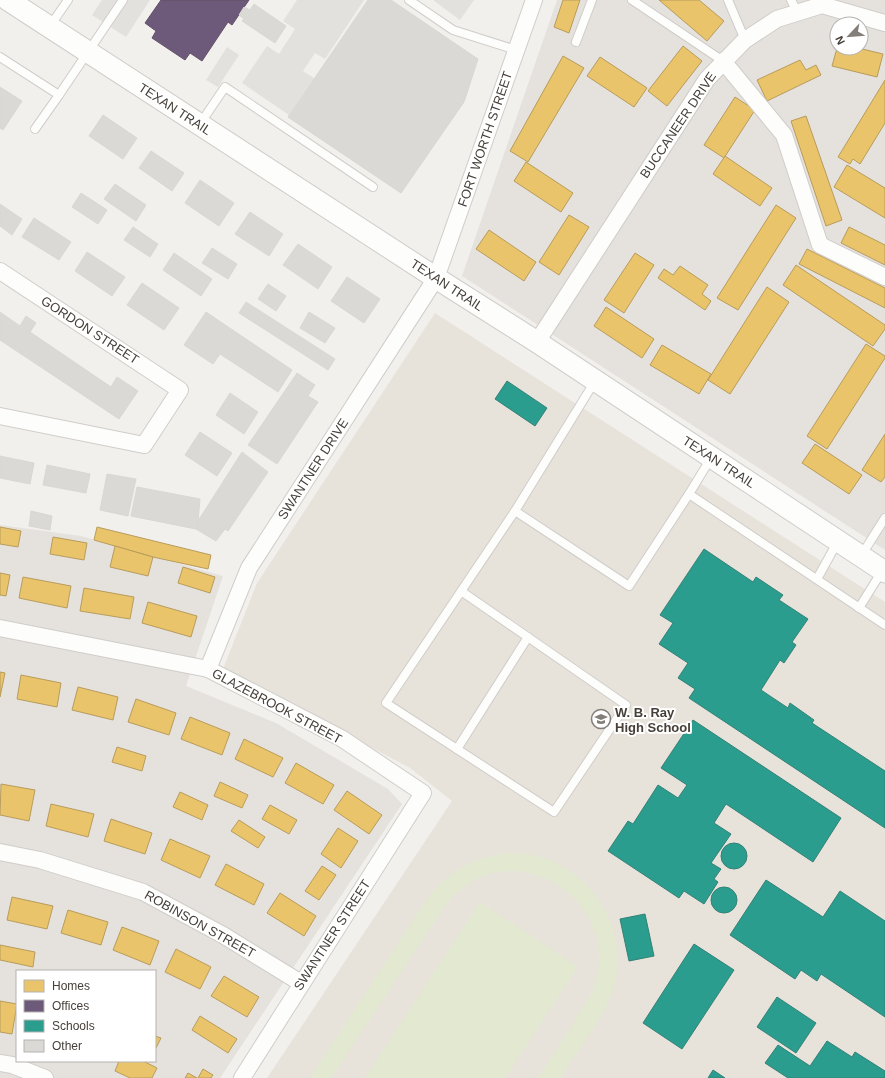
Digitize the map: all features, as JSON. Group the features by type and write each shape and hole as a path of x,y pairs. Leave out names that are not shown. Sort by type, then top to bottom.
{"street":[{"name":"TEXAN TRAIL","path":"8,0 537,342 884,571"},
{"name":"FORT WORTH STREET","path":"436,278 534,0"},
{"name":"BUCCANEER DRIVE","path":"537,342 707,78 745,40 795,6 841,5 885,23"},
{"path":"723,61 784,135 820,245 885,277"},
{"name":"GORDON STREET","path":"0,271 180,390 144,445 0,416"},
{"name":"SWANTNER DRIVE","path":"208,669 249,568 436,278"},
{"name":"GLAZEBROOK STREET","path":"0,628 208,669 342,738 423,793"},
{"name":"SWANTNER STREET","path":"242,1078 423,793"},
{"name":"ROBINSON STREET","path":"0,852 40,860 143,892 223,935 301,983"},
{"path":"0,1063 12,1065 45,1078"}],"lane":[{"path":"50,27 68,0"},
{"path":"35,129 123,0"},
{"path":"409,0 453,30 516,50"},
{"path":"576,42 592,0"},
{"path":"632,0 723,61"},
{"path":"728,0 745,40"},
{"path":"0,57 59,95"},
{"path":"200,124 225,87 373,188"},
{"path":"461,591 626,704 554,812 386,704 461,591 515,511 595,380"},
{"path":"515,511 629,586 689,494 711,457"},
{"path":"689,494 817,578 885,625"},
{"path":"861,556 885,518"},
{"path":"817,578 838,541"},
{"path":"859,608 884,571"},
{"path":"457,749 528,637"}],"shaded area":[{"path":"102,0 150,0 126,37 92,15"},
{"path":"297,0 364,0 325,59 315,53 303,71 314,78 289,115 242,83 267,46 279,54 295,29 283,21"},
{"path":"433,0 474,0 460,20"},
{"path":"557,0 885,0 885,550 462,276"},
{"path":"227,47 239,55 218,87 206,80"},
{"name":"W. B. Ray High School","path":"435,313 885,602 885,1078 267,1078 452,801 410,768 223,669 257,583"},
{"path":"0,525 81,536 223,576 186,686 276,723 388,789 402,804 220,1078 0,1078"}],"green space":[{"path":"508,853 541,857 560,865 577,877 592,891 604,908 612,926 617,946 618,966 614,987 610,998 590,1034 560,1078 538,1078 592,994 599,967 597,940 591,922 581,906 568,893 553,882 536,875 518,871 500,872 481,877 472,881 449,900 331,1078 310,1078 426,900 443,881 472,862 495,855"},
{"path":"480,902 578,967 505,1078 365,1078"}],"building: Homes":[{"path":"563,0 580,0 569,33 554,27"},
{"path":"659,0 699,0 724,21 707,41"},
{"path":"683,46 702,61 667,106 648,91"},
{"path":"869,51 883,54 877,77 832,66 835,56 869,56"},
{"path":"563,56 584,68 528,162 510,151"},
{"path":"600,57 647,88 634,107 587,76"},
{"path":"800,60 806,70 816,65 821,75 767,101 757,80"},
{"path":"885,80 885,123 860,164 853,159 850,164 838,157"},
{"path":"735,97 755,110 724,158 704,145"},
{"path":"806,116 842,220 826,226 791,121"},
{"path":"725,156 772,188 760,206 713,174"},
{"path":"526,162 573,193 561,212 514,181"},
{"path":"847,165 885,188 885,218 834,187"},
{"path":"776,205 796,218 738,310 717,298"},
{"path":"569,215 589,227 559,275 539,262"},
{"path":"849,227 885,245 885,265 841,243"},
{"path":"489,230 536,262 524,281 476,249"},
{"path":"807,249 885,288 885,308 799,264"},
{"path":"635,253 654,265 624,313 604,300"},
{"path":"796,265 885,325 885,329 873,346 783,285"},
{"path":"680,266 708,285 702,294 711,301 705,310 658,278 664,269 673,275"},
{"path":"767,287 789,302 730,394 708,380"},
{"path":"606,307 654,339 642,358 594,326"},
{"path":"866,344 885,356 885,358 827,449 807,436"},
{"path":"662,345 711,374 699,394 650,365"},
{"path":"885,434 885,477 881,482 862,470"},
{"path":"815,444 862,475 849,494 802,463"},
{"path":"0,527 21,531 18,547 0,544"},
{"path":"97,527 211,555 208,569 153,557 94,540"},
{"path":"53,537 87,543 84,560 50,554"},
{"path":"115,546 153,557 148,576 110,567"},
{"path":"183,567 215,577 210,593 178,583"},
{"path":"0,573 10,575 6,596 0,595"},
{"path":"23,577 71,586 67,608 19,598"},
{"path":"84,588 134,597 130,619 80,611"},
{"path":"148,602 197,616 191,637 142,623"},
{"path":"0,672 5,673 0,697"},
{"path":"21,675 61,683 57,707 17,699"},
{"path":"78,687 118,697 113,720 72,710"},
{"path":"136,699 176,713 169,735 128,722"},
{"path":"190,717 230,733 222,755 181,739"},
{"path":"244,739 283,758 273,777 235,759"},
{"path":"117,747 146,756 142,771 112,762"},
{"path":"296,763 334,785 323,804 285,783"},
{"path":"220,782 248,795 242,808 214,796"},
{"path":"1,784 35,790 29,821 0,815"},
{"path":"347,791 382,815 369,834 334,810"},
{"path":"180,792 208,805 202,820 173,807"},
{"path":"51,804 94,814 88,837 46,826"},
{"path":"270,805 297,820 289,834 262,819"},
{"path":"111,819 152,833 145,854 104,841"},
{"path":"239,820 265,837 258,848 231,831"},
{"path":"338,828 358,841 341,868 321,854"},
{"path":"170,839 210,856 200,878 161,860"},
{"path":"226,864 264,884 254,905 215,885"},
{"path":"322,866 336,875 319,900 305,891"},
{"path":"280,893 316,916 304,936 267,913"},
{"path":"12,897 53,906 47,929 7,920"},
{"path":"68,910 108,922 101,945 61,933"},
{"path":"122,927 159,941 150,965 113,950"},
{"path":"0,945 35,952 33,967 0,960"},
{"path":"176,949 211,967 200,989 165,972"},
{"path":"224,976 259,997 247,1017 211,996"},
{"path":"0,1001 16,1004 12,1034 0,1032"},
{"path":"200,1016 237,1039 228,1053 192,1030"},
{"path":"156,1036 161,1038 156,1048"},
{"path":"119,1062 145,1062 157,1068 152,1078 130,1078 115,1071"},
{"path":"203,1069 213,1075 211,1078 198,1078"},
{"path":"188,1073 197,1078 185,1078"}],"building: Offices":[{"path":"161,0 249,0 232,25 228,22 202,61 190,53 185,60 152,38 156,31 145,23"}],"building: Schools":[{"path":"507,381 547,408 535,426 495,399"},
{"path":"704,549 753,582 756,577 783,595 779,600 808,619 792,642 796,645 784,663 780,660 761,690 788,708 790,703 814,720 812,723 885,771 885,828 689,698 695,689 678,678 688,663 659,644 673,623 660,615"},
{"path":"693,720 841,818 813,862 726,804 714,823 731,834 711,863 721,869 714,879 718,882 704,904 684,891 679,898 608,851 628,821 633,824 658,785 678,798 687,785 661,768"},
{"path":"734,843 743,847 747,856 743,865 734,869 725,865 721,856 725,847"},
{"path":"766,880 823,917 840,891 885,921 885,1017 821,974 817,981 801,970 795,979 730,935"},
{"path":"724,887 733,891 737,900 733,909 724,913 715,909 711,900 715,891"},
{"path":"645,914 654,956 629,961 620,919"},
{"path":"694,944 734,970 682,1049 643,1023"},
{"path":"777,997 816,1023 796,1053 757,1027"},
{"path":"827,1041 852,1057 855,1052 885,1071 885,1078 788,1078 765,1063 778,1045 810,1066"},
{"path":"713,1070 725,1078 708,1078"}],"building: Other":[{"path":"368,0 391,0 478,59 464,102 401,193 288,117"},
{"path":"254,4 286,26 275,43 242,21 244,19 239,15 244,7 250,10"},
{"path":"0,87 22,101 3,130 0,128"},
{"path":"103,115 137,138 123,159 89,136"},
{"path":"151,151 184,173 172,191 139,168"},
{"path":"200,180 234,203 219,226 185,203"},
{"path":"115,184 146,205 136,221 104,199"},
{"path":"81,193 107,210 98,224 72,207"},
{"path":"0,204 22,219 12,235 0,226"},
{"path":"250,212 283,234 269,256 235,234"},
{"path":"34,218 71,242 59,260 22,237"},
{"path":"133,227 158,244 150,257 124,240"},
{"path":"298,244 332,267 318,289 283,265"},
{"path":"212,248 237,264 228,279 202,263"},
{"path":"87,252 125,277 112,296 75,271"},
{"path":"174,253 212,279 201,296 163,270"},
{"path":"347,277 380,299 364,323 331,301"},
{"path":"142,283 179,308 164,330 127,305"},
{"path":"268,284 286,296 276,311 258,299"},
{"path":"246,302 335,359 328,370 239,313"},
{"path":"0,312 20,326 26,316 36,323 30,332 111,387 117,377 138,391 119,419 0,340"},
{"path":"206,312 292,370 278,392 220,354 213,364 184,345"},
{"path":"309,312 335,328 325,343 300,328"},
{"path":"297,373 315,385 308,396 318,402 277,464 248,445"},
{"path":"230,393 258,412 244,434 216,415"},
{"path":"200,432 232,453 217,476 185,455"},
{"path":"242,452 268,472 228,531 225,529 216,541 196,529 198,521"},
{"path":"0,456 34,463 30,484 0,478"},
{"path":"47,465 90,474 86,493 43,485"},
{"path":"107,474 136,479 128,516 100,510"},
{"path":"137,487 200,499 196,529 131,516"},
{"path":"31,511 52,516 50,530 29,526"}],"place":[{"name":"W. B. Ray High School","path":"601,719"}]}
